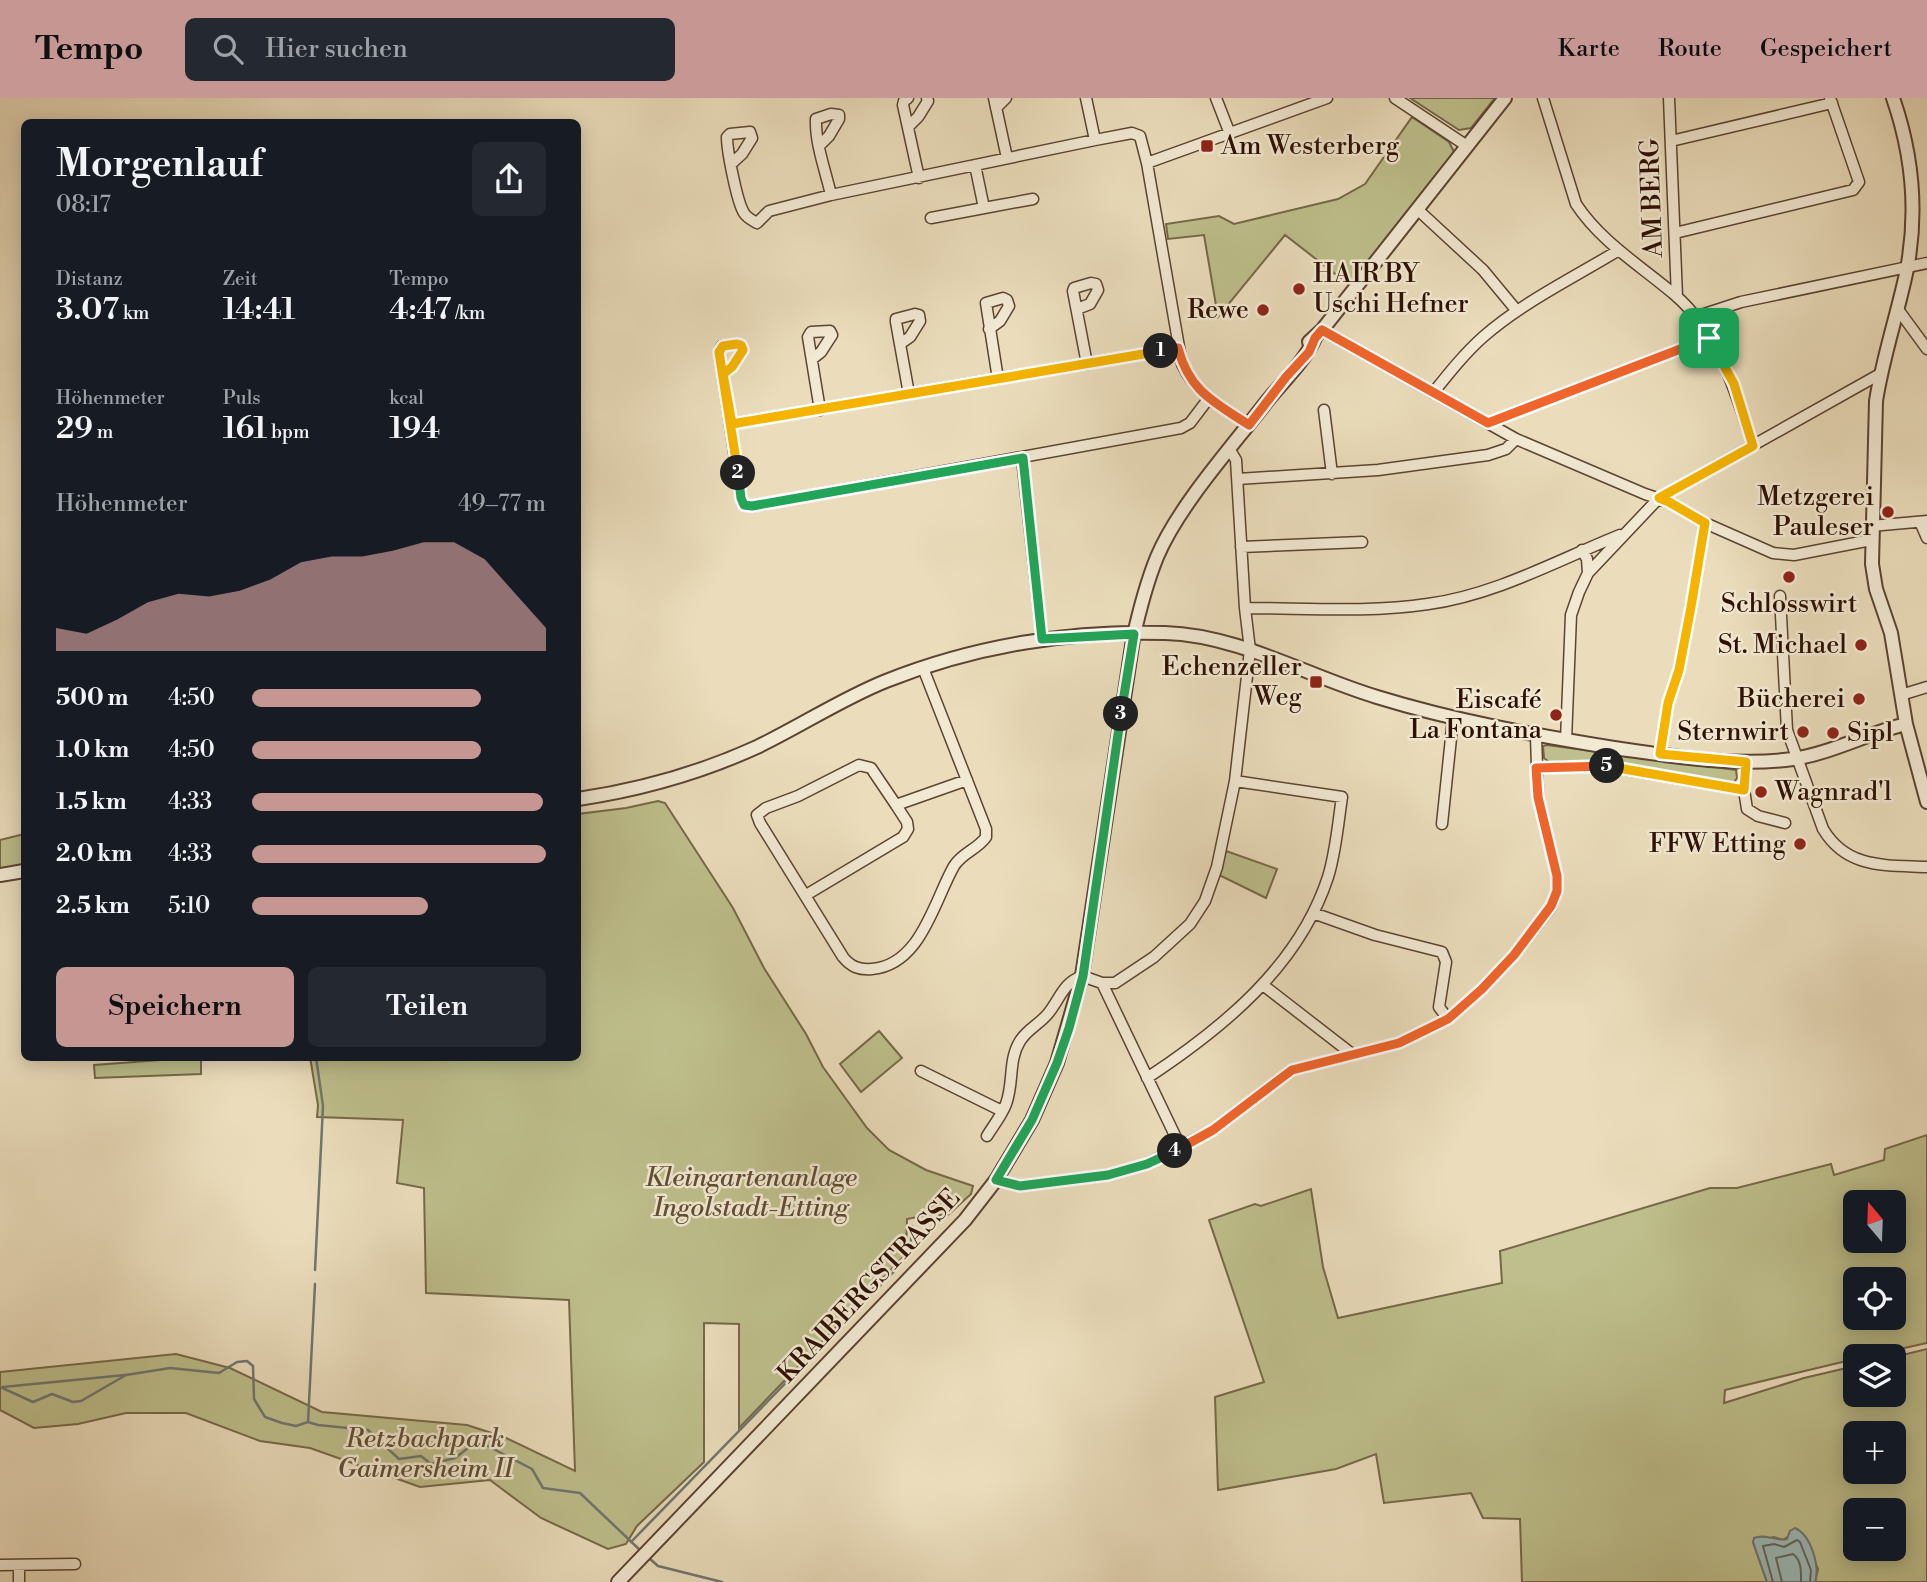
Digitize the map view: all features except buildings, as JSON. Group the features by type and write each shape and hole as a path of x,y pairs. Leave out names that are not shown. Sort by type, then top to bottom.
{"street":[{"path":"908,98 903,105 919,178"},
{"path":"908,127 918,117 928,101 927,98"},
{"path":"1006,98 995,103 1007,158"},
{"path":"1086,98 1095,140"},
{"path":"1216,98 1230,134"},
{"path":"1147,163 1230,134 1314,100 1327,98"},
{"path":"1395,98 1467,146"},
{"name":"KRAIBERGSTRASSE","path":"618,1582 933,1255 984,1198 1032,1120 1057,1063 1083,976 1134,634 1158,555 1179,518 1230,450 1286,377 1309,352 1319,334 1504,98"},
{"path":"1543,98 1576,204 1585,219 1677,297 1695,317 1734,384 1753,446"},
{"name":"AM BERG","path":"1669,98 1677,297"},
{"path":"1894,98 1911,166 1913,203 1907,267 1880,374 1876,401 1871,564 1876,589 1891,633 1906,724 1921,761 1927,802"},
{"path":"1671,141 1831,101 1859,182 1853,190 1675,233"},
{"path":"732,164 742,210 748,218 757,223 769,211 831,195 1095,140 1132,133 1140,136 1144,143 1178,348 1189,379 1209,398 1249,425"},
{"path":"820,145 831,195"},
{"path":"975,166 984,208"},
{"path":"931,218 1033,199"},
{"path":"1417,209 1483,270 1517,311"},
{"path":"1433,393 1476,344 1517,311 1619,250"},
{"path":"1695,317 1741,302 1927,262"},
{"path":"1077,309 1087,363"},
{"path":"1897,309 1927,349"},
{"path":"989,328 998,379"},
{"path":"1319,334 1516,439 1669,502 1705,523 1773,553 1794,555 1871,540"},
{"path":"1488,423 1709,338"},
{"path":"900,344 909,394"},
{"path":"732,424 1178,348"},
{"path":"812,359 820,410"},
{"path":"723,374 741,498 744,505 752,506 1181,428 1189,423 1209,398"},
{"path":"1566,740 1572,615 1588,573 1659,498 1880,374"},
{"path":"1324,411 1332,474"},
{"path":"1238,479 1378,470 1488,455 1506,449 1516,439"},
{"path":"987,1136 1002,1111 1010,1090 1012,1066 1019,1041 1047,1016 1062,990 1083,976 1102,983 1115,982 1154,957 1190,924 1205,901 1217,867 1235,781 1250,650 1238,479 1235,455 1230,450"},
{"path":"1023,458 1042,639"},
{"path":"1871,526 1923,521 1927,538"},
{"path":"1660,754 1668,703 1679,670 1705,523"},
{"path":"1245,608 1386,608 1429,604 1479,593 1623,533"},
{"path":"1241,547 1362,542"},
{"path":"1582,550 1587,559 1588,573"},
{"path":"1780,596 1786,720 1823,830 1841,852 1853,859 1872,864 1927,867"},
{"path":"581,798 636,789 739,754 855,695 923,668 998,647 1042,639 1166,633 1198,636 1250,650 1348,688 1453,719 1536,736 1660,754 1746,762 1797,758 1827,751 1906,724"},
{"path":"806,895 903,837 908,830 896,805 871,768 859,765 798,796 766,808 757,815 760,823 847,962 852,967 877,969 902,955 914,944 938,903 956,863 986,837 986,829 923,668"},
{"path":"1901,695 1927,687"},
{"path":"1442,824 1453,719"},
{"path":"996,1180 1020,1186 1108,1175 1147,1164 1181,1149 1213,1130 1292,1070 1399,1043 1448,1019 1482,989 1514,955 1551,906 1557,891 1557,876 1538,797 1536,736"},
{"path":"1746,762 1744,790 1747,809 1758,816 1784,823"},
{"path":"1536,768 1605,766 1744,790"},
{"path":"896,805 967,780"},
{"path":"1147,1078 1219,1027 1262,985 1285,958 1313,913 1328,876 1342,797 1235,781"},
{"path":"0,875 21,872"},
{"path":"1313,913 1375,935 1442,952 1446,962 1439,1006 1448,1019"},
{"path":"1102,983 1181,1149"},
{"path":"1262,985 1352,1054"},
{"path":"921,1071 1002,1111"},
{"path":"0,1565 75,1564"},
{"path":"19,1565 19,1582"}],"green space":[{"path":"1410,98 1495,98 1471,128 1459,130"},
{"path":"1412,117 1449,142 1455,154 1352,287 1285,235 1218,317 1204,235 1168,239 1166,224 1219,216 1234,224 1338,199 1365,184"},
{"path":"1543,746 1736,770 1737,778 1733,784 1633,766 1589,761 1550,763 1544,758"},
{"path":"658,801 665,803 733,908 764,968 806,1034 823,1067 867,1128 889,1150 926,1170 973,1186 971,1194 947,1216 932,1214 907,1219 906,1254 739,1428 739,1324 704,1323 704,1462 637,1526 626,1544 608,1549 541,1518 490,1480 420,1487 310,1448 260,1441 186,1413 126,1413 78,1424 34,1428 0,1410 0,1372 176,1354 230,1368 322,1412 467,1425 504,1437 575,1471 569,1300 426,1293 424,1188 397,1183 403,1120 317,1117 318,1105 311,1061 581,1061 581,814"},
{"path":"21,835 21,866 0,870 0,840"},
{"path":"1226,851 1277,869 1266,898 1219,875"},
{"path":"879,1031 902,1058 861,1092 840,1064"},
{"path":"201,1061 201,1074 95,1078 94,1065"},
{"path":"1927,1135 1927,1343 1906,1348 1906,1344 1843,1344 1843,1362 1725,1390 1724,1403 1843,1369 1843,1407 1906,1407 1906,1354 1927,1349 1927,1582 1815,1582 1818,1569 1805,1537 1790,1531 1789,1536 1783,1540 1774,1537 1753,1542 1767,1582 1522,1582 1520,1519 1483,1518 1471,1493 1384,1503 1376,1454 1336,1469 1218,1490 1215,1397 1264,1382 1209,1220 1311,1189 1323,1267 1338,1318 1502,1283 1500,1251 1710,1188 1737,1188 1831,1164 1834,1175 1884,1160 1885,1149"}],"water":[{"path":"1795,1528 1806,1537 1813,1552 1815,1582 1767,1582 1754,1538 1763,1536 1787,1539 1790,1531"}],"waterway":[{"path":"315,1270 323,1106 317,1061"},
{"path":"631,1542 910,1255 912,1226"},
{"path":"308,1422 315,1284"},
{"path":"0,1387 33,1402 52,1394 73,1402 81,1401 126,1375 170,1368 219,1373 237,1362 247,1361 253,1366 254,1399 265,1417 296,1426 308,1422 368,1430 399,1459 421,1456 431,1464 455,1458 472,1445 482,1443 532,1469 543,1488 580,1493 641,1551"},
{"path":"3,1387 125,1375"},
{"path":"649,1558 658,1566 722,1582"}],"place":[{"name":"Am Westerberg","path":"1207,146"},
{"name":"HAIR BY Uschi Hefner","path":"1299,289"},
{"name":"Rewe","path":"1263,310"},
{"name":"Metzgerei Pauleser","path":"1888,512"},
{"name":"Schlosswirt","path":"1789,577"},
{"name":"St. Michael","path":"1861,645"},
{"name":"Echenzeller Weg","path":"1316,682"},
{"name":"Bücherei","path":"1859,699"},
{"name":"Eiscafé La Fontana","path":"1556,715"},
{"name":"Sternwirt","path":"1803,732"},
{"name":"Sipl","path":"1833,733"},
{"name":"Wagnrad'l","path":"1761,792"},
{"name":"FFW Etting","path":"1800,844"}],"route":[{"path":"1322,330 1488,423 1709,338 1734,384 1753,446 1659,498 1705,523 1679,670 1668,703 1660,754 1746,762 1744,790 1605,766 1536,768 1538,797 1557,876 1557,891 1551,906 1514,955 1482,989 1448,1019 1399,1043 1292,1070 1213,1130 1181,1149 1147,1164 1108,1175 1020,1186 996,1180 1032,1120 1057,1063 1083,976 1134,634 1042,639 1023,458 752,506 744,505 741,498 719,349 737,344 741,345 743,350 732,367 723,374 732,424 1178,348 1189,379 1209,398 1249,425 1309,352 1322,330"}],"park label":[{"name":"Kleingartenanlage Ingolstadt-Etting","path":"751,1193"},
{"name":"Retzbachpark Gaimersheim II","path":"425,1454"}]}
